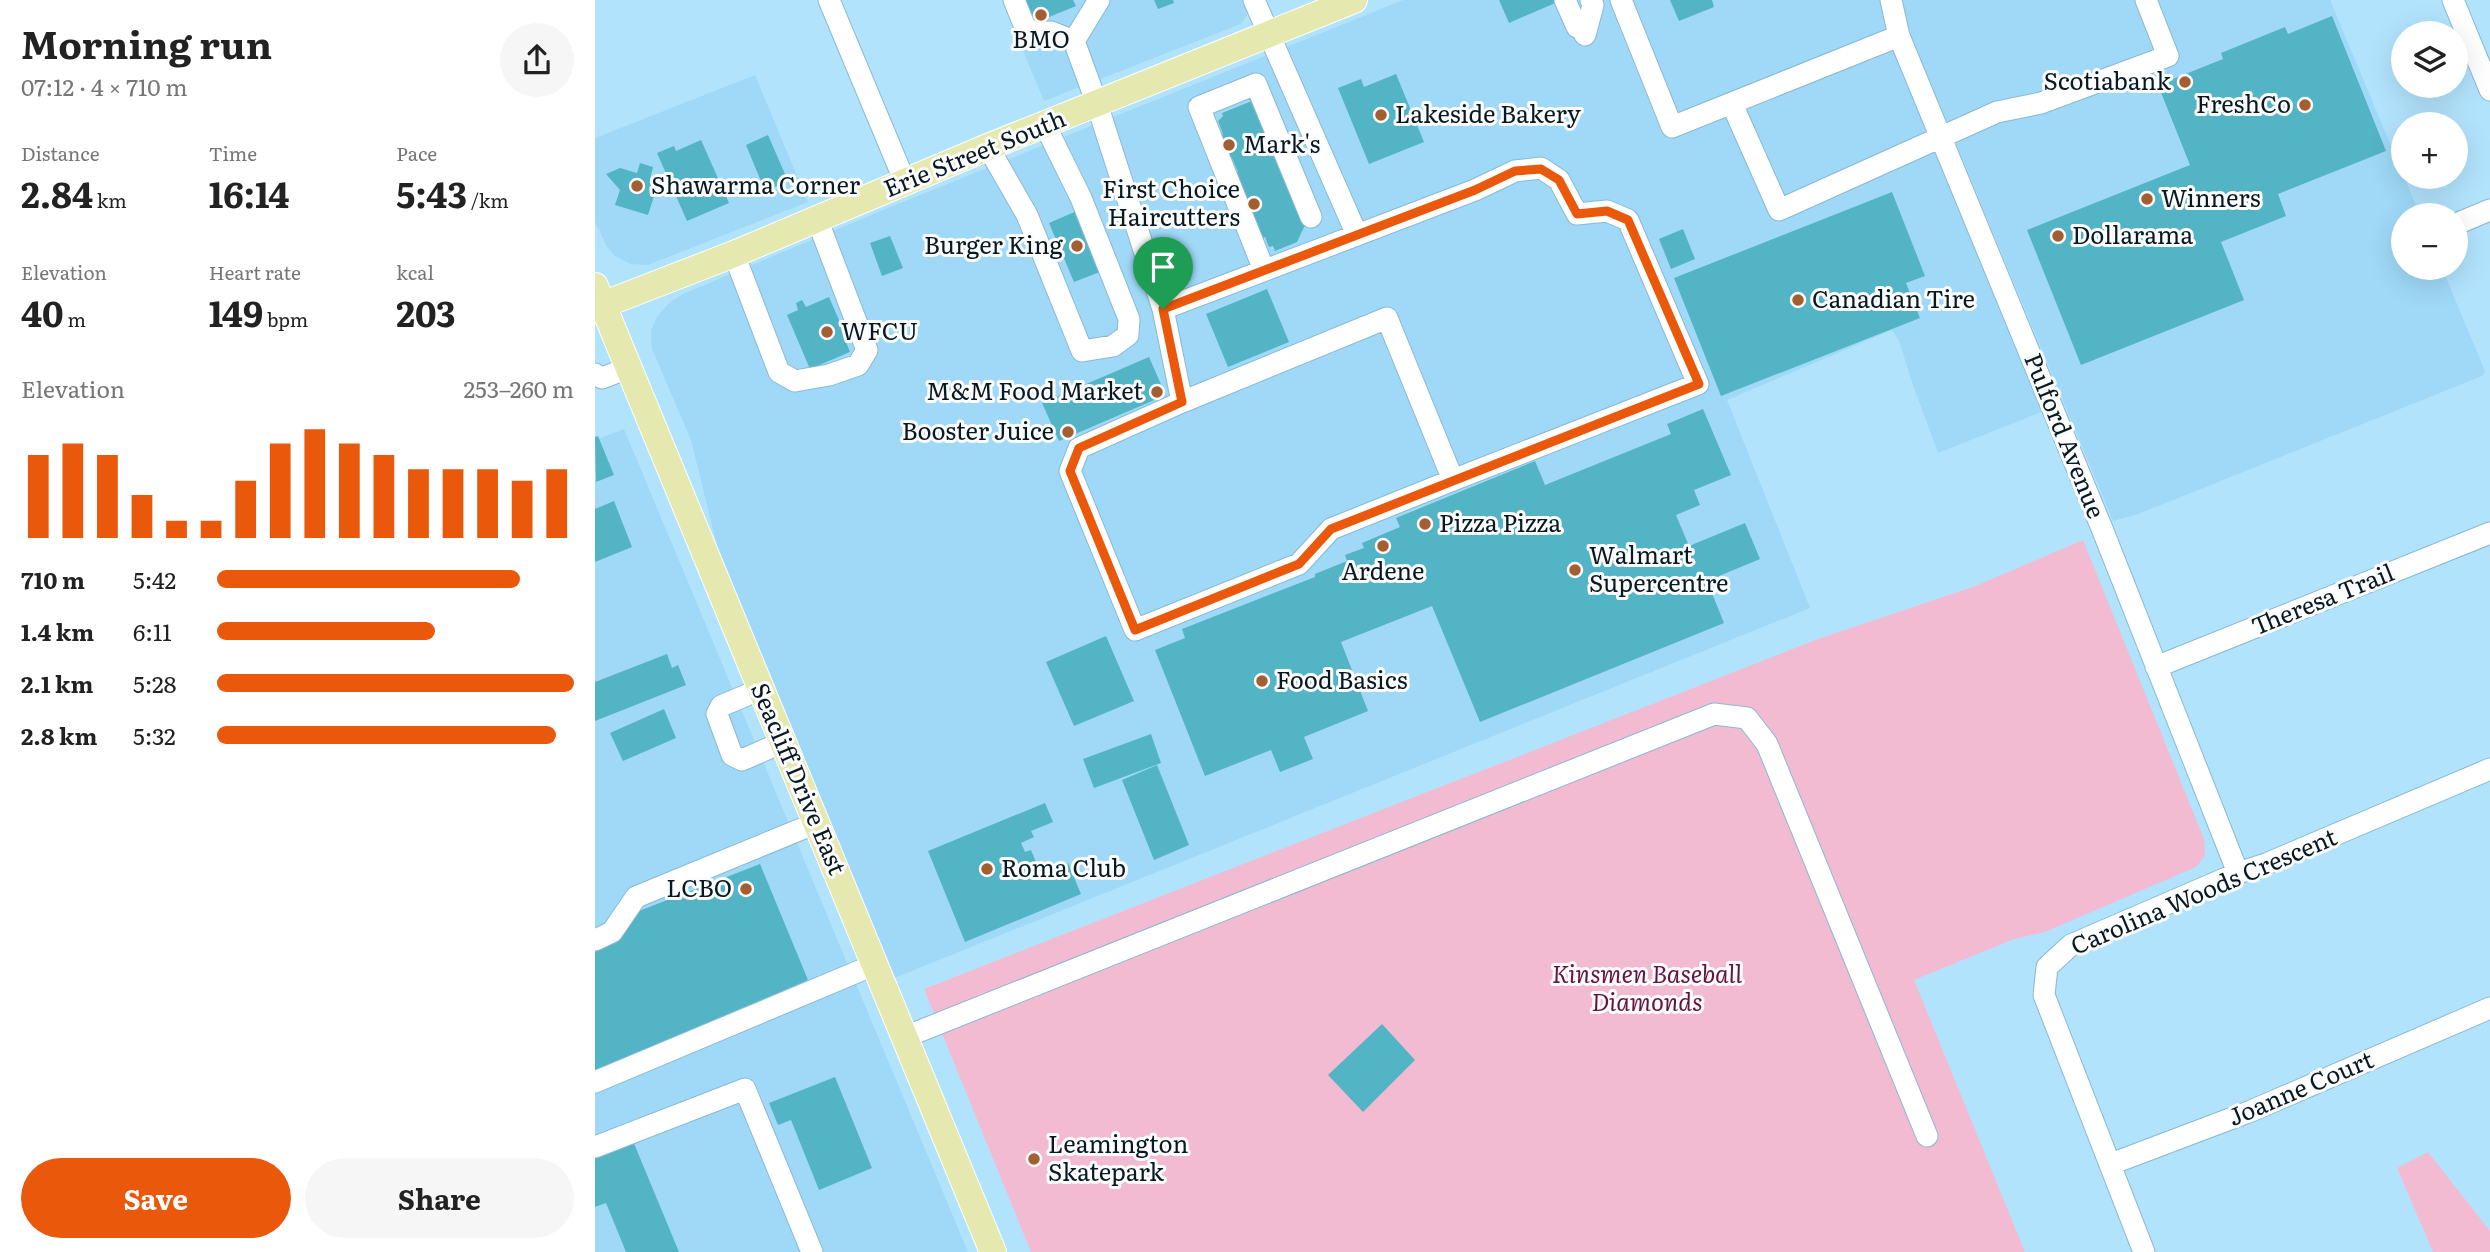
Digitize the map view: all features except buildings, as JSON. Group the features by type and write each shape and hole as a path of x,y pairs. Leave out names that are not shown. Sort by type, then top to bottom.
{"main road":[{"name":"Erie Street South","path":"597,300 734,254 988,147 1355,0"},
{"name":"Seacliff Drive East","path":"597,300 628,368 876,964 993,1252"}],"street":[{"path":"829,0 905,182"},
{"path":"1014,0 1025,27 1035,33 1051,32 1074,41 1163,309 1182,402"},
{"path":"1074,41 1099,0"},
{"path":"1254,0 1357,235"},
{"path":"1565,0 1581,31 1593,5 1591,0"},
{"path":"1621,0 1672,127 1899,36"},
{"name":"Pulford Avenue","path":"1891,0 1899,36 1942,136 2238,873"},
{"path":"1732,104 1779,210 1997,112 2041,103 2168,56 2146,0"},
{"path":"2453,0 2490,90"},
{"path":"1264,270 1199,107 1256,83 1311,216"},
{"path":"988,147 1027,215 1082,351 1113,346 1128,335 1129,319 1099,238 1045,125"},
{"path":"1163,309 1475,190 1515,171 1541,169 1559,180 1577,214 1607,211 1628,220 1699,384 1331,529 1299,564 1135,630 1070,471 1079,448 1182,402 1387,318 1453,480"},
{"path":"2468,219 2490,210"},
{"path":"734,254 779,372 795,381 829,375 858,365 867,350 817,219"},
{"path":"595,374 602,378 628,368"},
{"name":"Theresa Trail","path":"2156,667 2490,533"},
{"path":"761,689 721,706 717,714 732,755 742,760 783,742"},
{"path":"905,1037 1714,714 1747,719 1767,744 1927,1136"},
{"name":"Carolina Woods Crescent","path":"2144,1252 2045,995 2047,967 2071,945 2490,769"},
{"path":"595,940 612,932 636,897 816,823"},
{"path":"595,1082 876,964"},
{"name":"Joanne Court","path":"2111,1164 2251,1111 2490,1008"},
{"path":"595,1147 745,1089 812,1252"}],"shaded area":[{"path":"1002,0 1247,0 1249,12 1241,24 1044,101"},
{"path":"1403,0 1883,0 2044,411 1938,453 1899,341 1892,330 1727,400 1810,608 892,979 719,554 691,440 652,349 651,331 656,318 671,301 683,294 883,210"},
{"path":"1900,0 2330,0 2391,146 2391,189 2409,189 2415,203 2391,203 2391,280 2447,280 2485,371 2482,376 2138,514 2113,521 1912,38"},
{"path":"755,75 808,202 648,265 630,264 614,255 595,222 595,138"},
{"path":"624,429 968,1252 595,1252 595,440"}],"green space":[{"name":"Kinsmen Baseball Diamonds","path":"2083,540 2204,839 2205,856 2196,867 2045,932 2014,939 1914,980 2025,1252 1031,1252 924,989 1821,638 1973,587"},
{"path":"2428,1152 2490,1231 2490,1252 2433,1252 2397,1168"}],"place":[{"name":"BMO","path":"1041,15"},
{"name":"Scotiabank","path":"2185,82"},
{"name":"FreshCo","path":"2305,105"},
{"name":"Lakeside Bakery","path":"1381,115"},
{"name":"Mark's","path":"1229,145"},
{"name":"Shawarma Corner","path":"637,186"},
{"name":"Winners","path":"2147,199"},
{"name":"First Choice Haircutters","path":"1254,204"},
{"name":"Dollarama","path":"2058,236"},
{"name":"Burger King","path":"1077,246"},
{"name":"Canadian Tire","path":"1798,300"},
{"name":"WFCU","path":"827,332"},
{"name":"M&M Food Market","path":"1157,392"},
{"name":"Booster Juice","path":"1068,432"},
{"name":"Pizza Pizza","path":"1425,524"},
{"name":"Ardene","path":"1383,546"},
{"name":"Walmart Supercentre","path":"1575,570"},
{"name":"Food Basics","path":"1262,681"},
{"name":"Roma Club","path":"987,869"},
{"name":"LCBO","path":"746,889"},
{"name":"Leamington Skatepark","path":"1034,1159"}],"route":[{"path":"1541,169 1559,180 1577,214 1607,211 1628,220 1699,384 1331,529 1299,564 1135,630 1070,471 1079,448 1182,402 1163,309 1475,190 1515,171 1541,169"}]}
